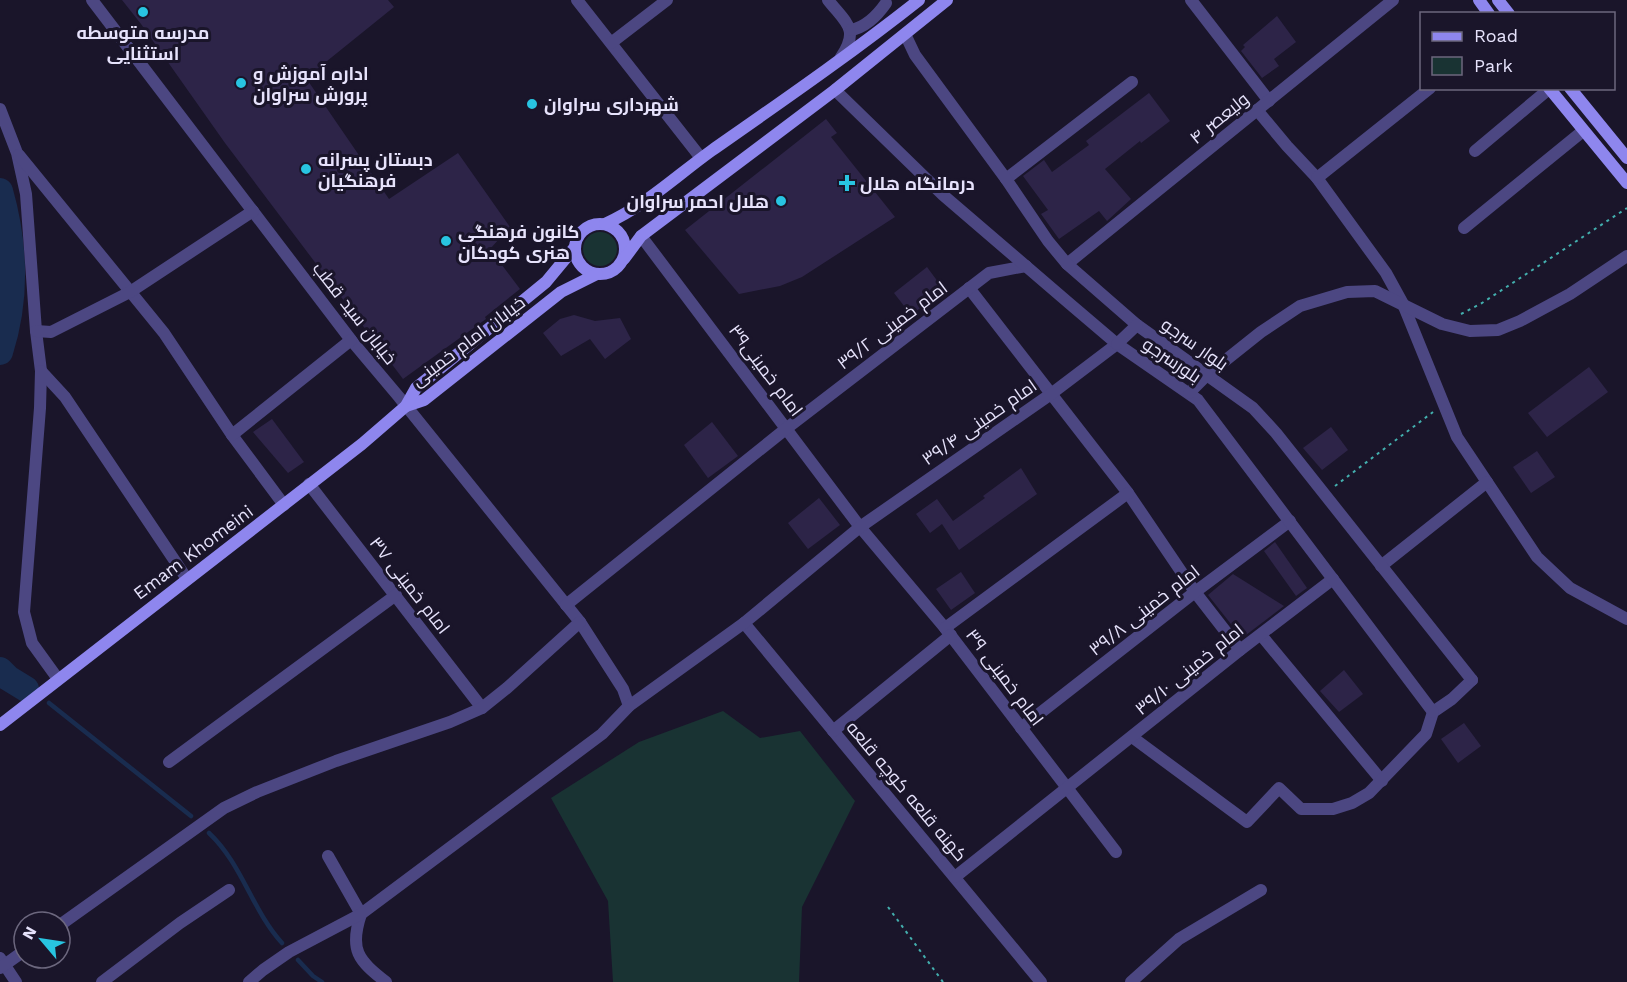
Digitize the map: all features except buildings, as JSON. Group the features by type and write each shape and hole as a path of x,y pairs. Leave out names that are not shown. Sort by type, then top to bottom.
{"main road":[{"path":"624,259 626,252 623,237 612,226 597,224 586,228 577,239 575,247 578,262 583,268 597,274 612,271 624,259 641,236 835,90 947,0"},
{"path":"1498,0 1507,12"},
{"path":"605,224 641,205 701,158 840,60 916,2"},
{"path":"1550,90 1627,183"},
{"path":"1572,90 1627,158"},
{"name":"خیابان امام خمینی","path":"406,406 416,388 546,282 575,247"},
{"name":"خیابان امام خمینی","path":"406,406 424,400 561,292 597,274"},
{"name":"Emam Khomeini","path":"0,725 362,444 406,406"}],"street":[{"name":"خیابان سید قطب","path":"92,0 351,340 580,622 623,689 629,706"},
{"path":"577,0 701,158"},
{"path":"610,43 667,0"},
{"path":"828,0 851,30 849,45 840,60"},
{"path":"1191,0 1269,101"},
{"name":"ولیعصر ۴","path":"1067,264 1393,0"},
{"path":"851,30 861,28 880,13 884,2 896,7 916,2"},
{"name":"بلوار سرجو","path":"905,34 915,55 1006,179 1048,241 1067,264 1137,325 1252,408 1276,433 1472,680 1452,699 1433,712"},
{"path":"1006,179 1132,82"},
{"name":"بلورسرجو","path":"835,90 944,195 1026,266 1117,344 1189,393 1212,416 1433,712"},
{"path":"1317,178 1428,90"},
{"path":"1475,151 1548,90"},
{"path":"0,109 17,153 27,205 41,370 24,612 32,643 58,679"},
{"path":"1257,110 1317,178 1386,273 1403,304 1457,437 1537,557 1570,588 1627,619"},
{"path":"1464,228 1583,131"},
{"path":"17,153 164,333 232,435 284,505"},
{"path":"36,331 51,332 130,292 254,211"},
{"name":"امام خمینی۳۹","path":"641,236 861,527"},
{"path":"1189,393 1261,332 1300,306 1347,292 1375,291 1443,324 1470,331 1498,330 1570,294 1627,256"},
{"name":"امام خمینی ۳۹/۲","path":"566,605 786,428 988,273 1026,266"},
{"path":"969,288 1128,493 1195,592 1240,650"},
{"name":"امام خمینی ۳۹/۴","path":"249,982 289,952 361,914 602,734 629,706 744,623 861,527 1051,394 1117,344 1137,325"},
{"path":"232,435 351,340"},
{"path":"41,370 65,397 187,579"},
{"path":"1381,566 1486,482"},
{"name":"امام خمینی ۳۷","path":"309,484 482,708"},
{"path":"833,731 948,631 1128,493"},
{"name":"امام خمینی ۳۹/۸","path":"1021,728 1290,521"},
{"name":"امام خمینی ۳۹","path":"861,527 948,631 1116,852"},
{"name":"امام خمینی ۳۹/۱۰","path":"955,877 1240,650 1333,579"},
{"path":"169,762 396,596"},
{"path":"72,917 224,808 257,792 336,761 450,722 482,708 580,622"},
{"name":"کهنه قلعه کوچه قلعه","path":"744,623 1039,981"},
{"path":"1261,635 1382,781"},
{"path":"1132,737 1247,822 1279,788 1302,809 1333,809 1369,794 1426,734 1433,712"},
{"path":"328,856 361,914 354,934 356,947 368,967 386,982"},
{"path":"102,982 180,923 229,890"},
{"path":"1131,982 1179,939 1261,890"},
{"path":"2,964 16,982"}],"path":[{"path":"1443,324 1482,303 1627,208"},
{"path":"1325,494 1443,405"},
{"path":"888,907 943,982"}],"green space":[{"path":"600,232 612,237 617,249 612,261 600,266 588,261 583,249 588,237"},
{"path":"723,711 760,738 800,731 855,801 802,907 799,982 613,982 608,901 551,798 639,742"}],"waterway":[{"path":"0,191 9,231 12,272 9,312 0,352"},
{"path":"0,670 26,689"},
{"path":"49,703 191,816"},
{"path":"209,833 230,859 263,916 282,943"},
{"path":"298,960 322,982"}],"place":[{"name":"مدرسه متوسطه استثنایی","path":"143,12"},
{"name":"اداره آموزش و پرورش سراوان","path":"241,83"},
{"name":"شهرداری سراوان","path":"532,104"},
{"name":"دبستان پسرانه فرهنگیان","path":"306,169"},
{"name":"درمانگاه هلال","path":"847,183"},
{"name":"هلال احمر سراوان","path":"781,201"},
{"name":"کانون فرهنگی هنری کودکان","path":"446,241"}]}
